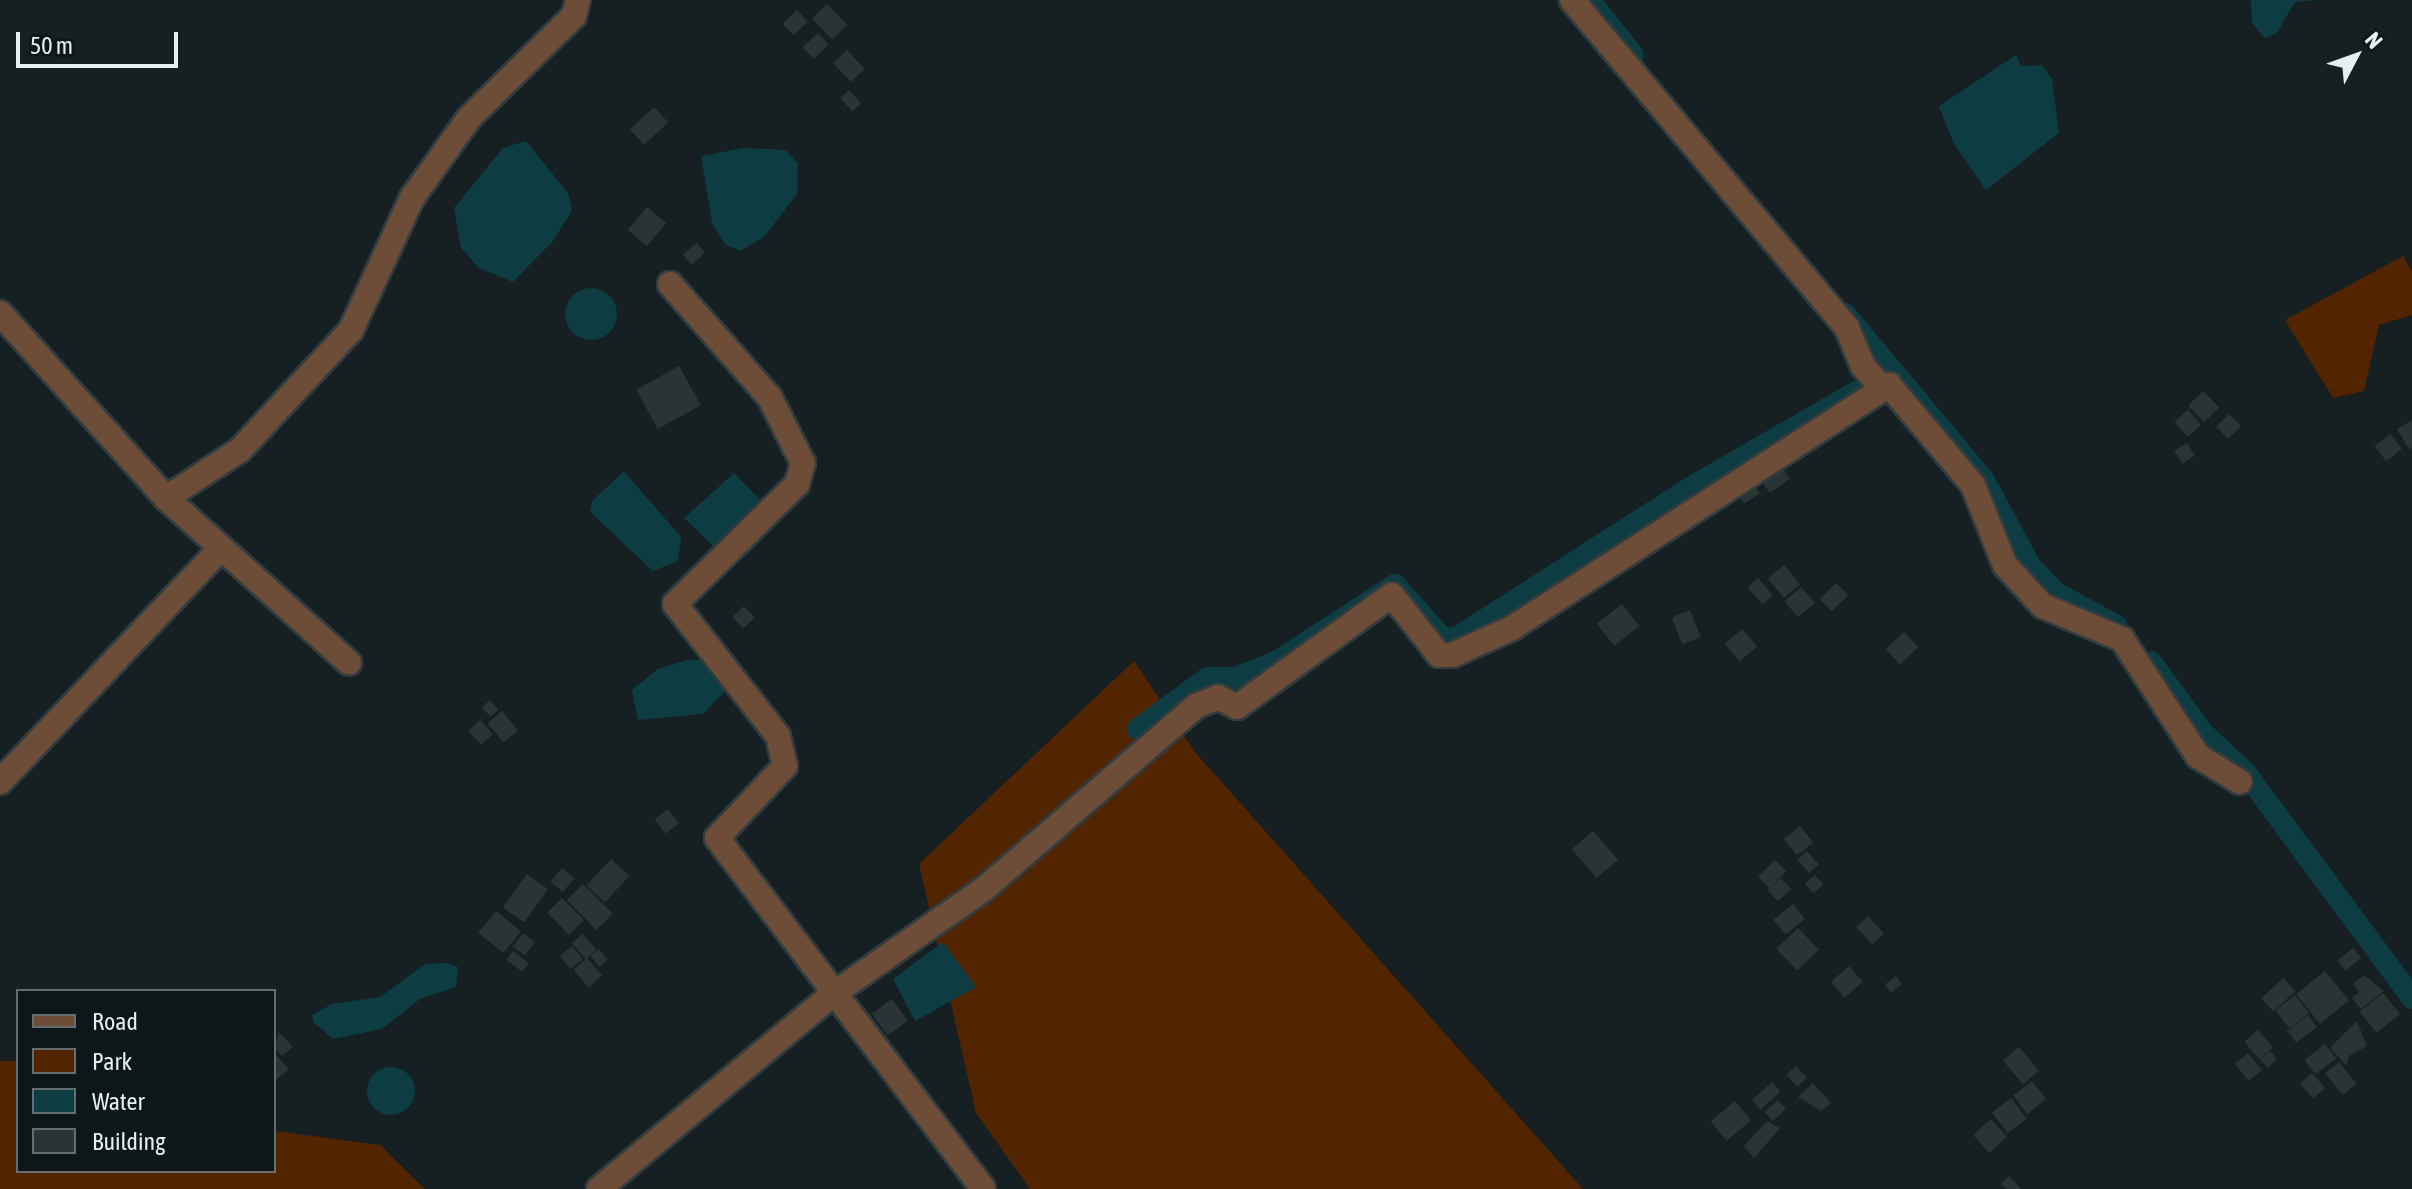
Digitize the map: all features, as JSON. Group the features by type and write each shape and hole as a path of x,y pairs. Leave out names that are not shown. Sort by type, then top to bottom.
{"street":[{"path":"166,498 240,450 351,330 412,198 469,118 574,16 578,0"},
{"path":"1572,0 1847,328 1863,366 1882,388"},
{"path":"670,284 770,398 803,463 797,484 675,604 778,736 785,766 717,838 832,995 983,1189"},
{"path":"0,313 166,498 349,663"},
{"path":"599,1189 832,995 984,889 1196,706 1218,697 1237,707 1392,595 1439,655 1452,655 1512,628 1889,385 1973,485 2005,565 2043,606 2122,639 2198,756 2240,782"},
{"path":"0,782 221,548"}],"green space":[{"path":"2403,256 2412,272 2412,315 2379,325 2364,391 2333,398 2285,320"},
{"path":"1134,661 1195,752 1583,1189 1030,1189 976,1113 919,864"},
{"path":"0,1061 16,1061 16,1173 276,1173 276,1131 380,1145 425,1189 0,1189"}],"water":[{"path":"2251,0 2318,0 2295,2 2277,33 2265,38 2252,23"},
{"path":"2016,55 2021,66 2042,65 2052,79 2059,133 1986,190 1954,144 1939,106"},
{"path":"526,141 568,193 572,210 554,240 513,282 479,268 461,248 454,208 503,148"},
{"path":"744,148 786,150 798,164 797,194 764,237 740,251 726,245 712,223 701,156"},
{"path":"591,288 609,296 617,314 609,332 591,340 573,332 565,314 573,296"},
{"path":"624,471 681,537 678,561 653,571 590,512 592,501"},
{"path":"734,473 764,504 720,553 684,518"},
{"path":"687,660 713,660 725,691 703,714 638,720 632,690 658,669"},
{"path":"943,942 976,987 915,1021 893,979"},
{"path":"446,963 458,967 456,987 420,999 382,1029 333,1039 313,1022 312,1015 332,1004 380,997 425,964"},
{"path":"391,1067 400,1068 408,1074 414,1082 414,1100 408,1108 400,1114 391,1115 382,1114 374,1108 368,1100 367,1091 368,1082 374,1074 382,1068"}],"building":[{"path":"827,4 847,25 832,39 812,19"},
{"path":"797,10 808,22 793,35 782,24"},
{"path":"818,33 829,45 814,59 803,47"},
{"path":"847,50 865,69 851,82 833,63"},
{"path":"849,90 861,103 852,111 840,98"},
{"path":"654,107 668,122 644,145 630,130"},
{"path":"647,207 666,223 647,246 628,230"},
{"path":"697,243 705,253 691,264 683,254"},
{"path":"679,366 701,405 658,429 636,390"},
{"path":"2203,391 2219,407 2204,422 2188,406"},
{"path":"2188,410 2201,425 2188,437 2174,422"},
{"path":"2229,414 2241,426 2228,439 2216,427"},
{"path":"2412,420 2412,447 2409,449 2397,429"},
{"path":"2390,434 2402,449 2386,461 2374,447"},
{"path":"2187,443 2195,456 2182,464 2174,451"},
{"path":"1776,459 1790,478 1770,493 1756,474"},
{"path":"1750,478 1760,493 1744,504 1734,489"},
{"path":"1784,565 1800,584 1784,598 1768,578"},
{"path":"1758,578 1773,595 1763,605 1747,587"},
{"path":"1836,583 1848,595 1832,611 1820,599"},
{"path":"1801,587 1815,603 1798,617 1784,601"},
{"path":"1622,604 1639,626 1614,646 1597,624"},
{"path":"744,606 755,618 743,629 732,617"},
{"path":"1690,610 1701,637 1682,644 1671,617"},
{"path":"1742,629 1757,646 1740,661 1725,644"},
{"path":"1904,632 1918,647 1900,664 1886,649"},
{"path":"490,700 499,710 491,717 482,707"},
{"path":"502,711 518,730 504,742 487,723"},
{"path":"480,720 493,734 481,745 468,731"},
{"path":"668,809 679,823 666,834 655,819"},
{"path":"1800,826 1813,842 1797,856 1784,839"},
{"path":"1593,831 1618,860 1597,878 1572,849"},
{"path":"1807,851 1819,865 1809,873 1797,860"},
{"path":"611,859 629,876 605,902 586,885"},
{"path":"1775,860 1786,871 1769,888 1758,877"},
{"path":"562,868 574,878 563,892 550,882"},
{"path":"527,874 548,889 524,922 503,907"},
{"path":"1815,875 1823,885 1813,893 1805,883"},
{"path":"1781,878 1791,889 1778,901 1768,890"},
{"path":"583,884 613,914 596,930 567,900"},
{"path":"562,898 584,920 569,935 547,913"},
{"path":"1793,904 1805,919 1786,934 1774,920"},
{"path":"496,911 521,931 503,953 478,933"},
{"path":"1868,916 1884,934 1872,945 1856,927"},
{"path":"1798,928 1819,950 1797,970 1776,949"},
{"path":"523,933 535,942 525,956 513,947"},
{"path":"582,934 596,949 586,959 572,944"},
{"path":"572,946 583,959 571,969 560,956"},
{"path":"2353,948 2361,958 2346,971 2337,961"},
{"path":"599,949 608,960 599,967 590,956"},
{"path":"513,951 529,963 522,972 506,960"},
{"path":"587,958 602,975 589,987 573,970"},
{"path":"1849,966 1863,982 1845,998 1831,982"},
{"path":"2325,971 2349,1001 2320,1024 2296,994"},
{"path":"2364,975 2384,991 2361,1009 2352,998 2359,992 2353,984"},
{"path":"1896,976 1902,984 1891,992 1885,984"},
{"path":"2283,978 2295,991 2273,1012 2261,998"},
{"path":"2383,993 2400,1014 2377,1033 2360,1012"},
{"path":"2295,995 2309,1013 2289,1029 2275,1010"},
{"path":"892,999 908,1021 888,1036 872,1014"},
{"path":"2308,1015 2317,1027 2296,1043 2287,1031"},
{"path":"2357,1021 2367,1046 2349,1056 2346,1065 2330,1048"},
{"path":"2258,1030 2273,1047 2260,1059 2244,1042"},
{"path":"279,1032 293,1047 282,1056 276,1050"},
{"path":"2325,1044 2336,1058 2316,1074 2305,1060"},
{"path":"2019,1047 2039,1071 2023,1084 2003,1060"},
{"path":"2270,1051 2277,1059 2267,1068 2260,1060"},
{"path":"2248,1053 2262,1070 2249,1081 2235,1064"},
{"path":"276,1055 289,1069 276,1080"},
{"path":"2339,1062 2357,1084 2343,1095 2325,1073"},
{"path":"1796,1066 1807,1078 1797,1087 1786,1075"},
{"path":"2312,1073 2325,1088 2313,1099 2300,1083"},
{"path":"2032,1081 2046,1099 2027,1114 2013,1096"},
{"path":"1772,1082 1781,1092 1761,1110 1752,1100"},
{"path":"1813,1083 1831,1103 1821,1111 1798,1097"},
{"path":"2011,1098 2027,1119 2007,1133 1992,1112"},
{"path":"1778,1100 1786,1109 1773,1121 1765,1112"},
{"path":"1735,1101 1751,1120 1727,1141 1710,1122"},
{"path":"1991,1119 2007,1137 1989,1153 1973,1135"},
{"path":"1767,1121 1780,1128 1754,1158 1744,1146"},
{"path":"2009,1176 2021,1189 2006,1189 2001,1183"}],"waterway":[{"path":"1589,0 1633,55"},
{"path":"1845,314 1983,479 2031,567 2056,593 2117,626"},
{"path":"1138,729 1208,678 1236,678 1278,661 1395,585 1443,639 1458,637 1695,485 1882,377"},
{"path":"2151,662 2203,733 2245,772 2412,998"}]}
